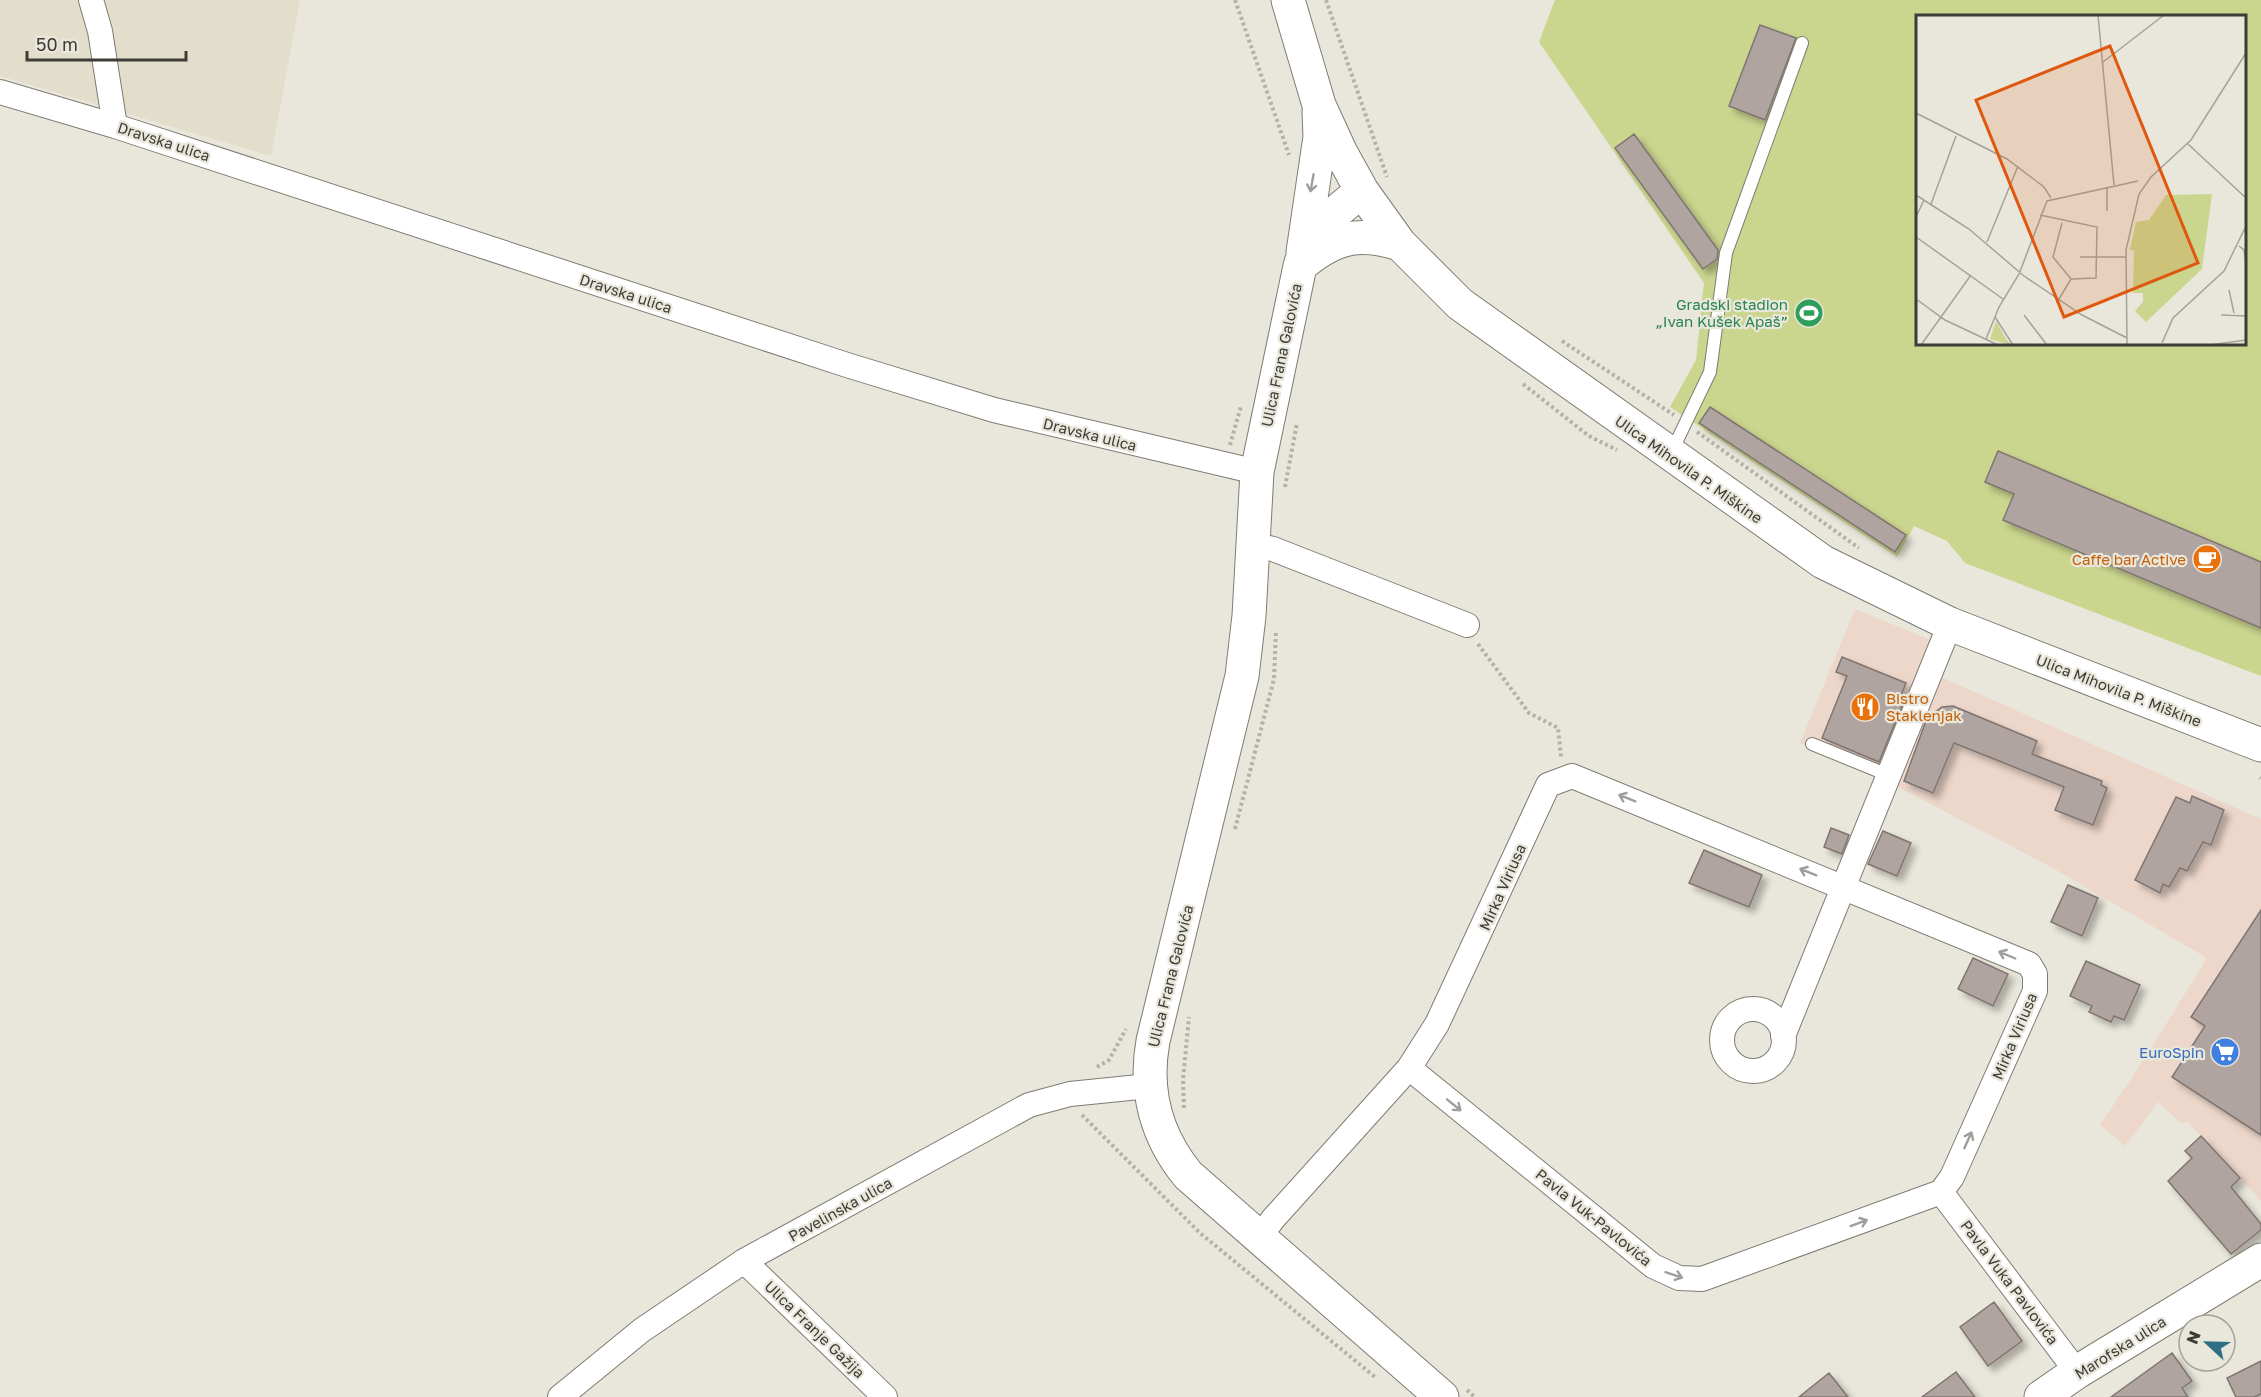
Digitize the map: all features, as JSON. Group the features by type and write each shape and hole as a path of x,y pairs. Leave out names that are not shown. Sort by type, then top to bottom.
{"main road":[{"name":"Ulica Mihovila P. Miškine","path":"1288,0 1319,105 1341,153 1376,188 1400,244 1460,304 1823,562 1950,624 2261,745"},
{"path":"1302,260 1320,137 1319,105"},
{"name":"Ulica Frana Galovića","path":"1376,188 1322,225 1302,260 1257,472 1242,676 1152,1041 1149,1086 1158,1125 1188,1176 1442,1397"},
{"path":"1302,260 1352,237 1371,236 1400,244"},
{"name":"Marofska ulica","path":"2042,1397 2077,1372 2261,1260"}],"street":[{"path":"91,0 100,31 115,126"},
{"name":"Dravska ulica","path":"0,92 115,126 937,393 1115,441 1257,472"},
{"path":"1253,544 1274,549 1467,625"},
{"path":"1783,1036 1950,624"},
{"name":"Mirka Viriusa","path":"1259,1238 1273,1219 1409,1068 1437,1024 1461,977 1548,785 1558,779 1572,776 2029,964 2036,974 2035,991 1952,1177 1941,1192"},
{"name":"Pavla Vuk-Pavlovića","path":"1409,1068 1653,1266 1679,1278 1702,1279 1941,1192"},
{"name":"Pavelinska ulica","path":"560,1397 642,1330 744,1261 1029,1105 1070,1094 1149,1086"},
{"name":"Pavla Vuka Pavlovića","path":"1941,1192 2077,1372"},
{"name":"Ulica Franje Gažija","path":"744,1261 885,1397"}],"lane":[{"path":"1670,455 1710,372 1726,253 1802,44"},
{"path":"1812,744 1888,775"}],"path":[{"path":"1326,0 1376,188"},
{"path":"1558,339 1685,423 1868,554"},
{"path":"1284,491 1297,422"},
{"path":"1232,838 1274,679 1276,621"},
{"path":"1467,625 1530,713 1558,728 1562,763"},
{"path":"1185,1119 1183,1079 1191,1007"},
{"path":"1075,1108 1200,1233 1380,1381"}],"shaded area":[{"path":"0,0 300,0 271,156 0,76"},
{"path":"1855,609 1936,642 1881,776 1800,743"},
{"path":"1941,677 2261,819 2261,1201 2187,1121 2181,1123 2158,1102 2125,1146 2100,1125 2147,1055 2207,958 2051,867 1894,785"}],"green space":[{"name":"Gradski stadion „Ivan Kušek Apaš”","path":"1555,0 2261,0 2261,676 1965,563 1947,541 1914,526 1897,557 1670,407 1696,360 1704,283 1539,42"}],"building":[{"path":"1760,25 1796,38 1765,120 1729,106"},
{"path":"1634,134 1718,250 1717,259 1703,269 1615,148"},
{"path":"1710,407 1906,535 1895,552 1699,423"},
{"path":"1998,451 2261,562 2261,628 2003,520 2014,494 1985,482"},
{"path":"1842,657 1906,683 1901,696 1905,698 1879,762 1822,738 1847,676 1836,672"},
{"path":"1953,706 2037,741 2032,754 2102,781 2101,785 2107,788 2093,825 2055,810 2064,787 1954,743 1933,793 1904,781 1927,718 1942,707"},
{"path":"2192,796 2224,810 2211,845 2203,842 2187,871 2180,868 2169,887 2163,884 2160,893 2135,880 2176,797 2190,803"},
{"path":"1831,828 1849,835 1842,854 1824,847"},
{"path":"1883,831 1911,843 1897,876 1868,864"},
{"path":"1704,850 1762,875 1749,907 1689,883"},
{"path":"2068,885 2098,898 2082,936 2051,922"},
{"name":"EuroSpin","path":"2261,910 2261,1135 2172,1077 2205,1026 2191,1017"},
{"path":"1973,958 2008,974 1993,1006 1958,989"},
{"path":"2086,961 2140,985 2124,1020 2114,1016 2111,1022 2089,1012 2092,1006 2070,996"},
{"path":"2201,1136 2240,1178 2231,1187 2261,1224 2261,1230 2231,1254 2168,1181 2192,1158 2185,1151"},
{"path":"1994,1302 2022,1341 1988,1366 1960,1327"},
{"path":"2172,1353 2177,1360 2177,1373 2186,1373 2192,1381 2182,1388 2188,1397 2111,1397"},
{"path":"2261,1361 2261,1394 2254,1397 2236,1397 2227,1378"},
{"path":"1956,1372 1975,1397 1922,1397"},
{"path":"1829,1373 1848,1397 1799,1397"}],"place":[{"name":"Gradski stadion „Ivan Kušek Apaš”","path":"1809,313"},
{"name":"Caffe bar Active","path":"2207,559"},
{"name":"Bistro Staklenjak","path":"1865,707"},
{"name":"EuroSpin","path":"2225,1052"}]}
